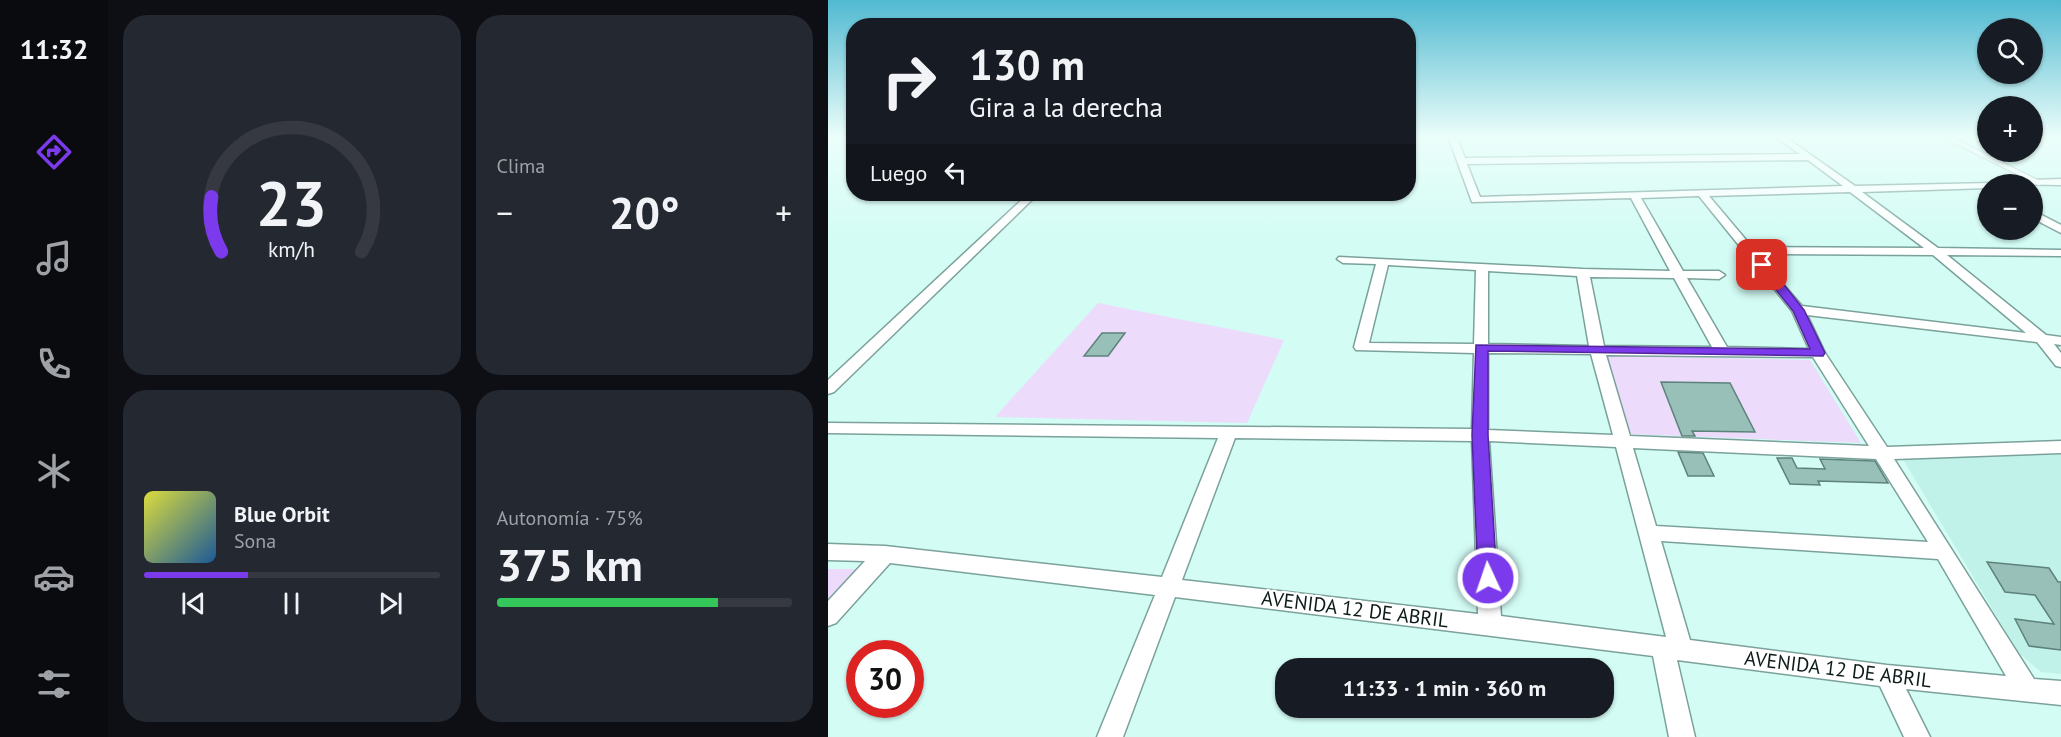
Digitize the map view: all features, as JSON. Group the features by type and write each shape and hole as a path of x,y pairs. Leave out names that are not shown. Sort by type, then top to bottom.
{"street":[{"path":"1465,170 1476,200 1977,185"},
{"path":"1828,170 1936,252 2042,339 2061,363"},
{"path":"2043,183 2061,182"},
{"path":"1702,194 1798,310 1818,353 1944,551 2028,691"},
{"path":"1634,195 1722,352"},
{"path":"828,389 836,377 1025,201"},
{"path":"2043,219 2061,230"},
{"path":"1749,250 2061,253"},
{"path":"1343,259 1482,269 1679,276 1719,275"},
{"path":"1383,262 1361,347 1818,353"},
{"path":"1482,269 1480,435 1490,625"},
{"path":"1583,273 1597,349 1649,533 1672,649 1682,737"},
{"path":"1798,310 2061,341"},
{"path":"828,428 1480,435 1883,453 2061,447"},
{"path":"1110,737 1228,434"},
{"path":"1649,533 1944,551"},
{"name":"AVENIDA 12 DE ABRIL","path":"828,552 885,554 1490,625 1887,676 2061,693"},
{"path":"828,616 885,554"},
{"path":"1887,676 1917,737"}],"shaded area":[{"path":"1098,303 1284,340 1247,423 995,417"},
{"path":"1606,355 1810,360 1861,443 1628,434"},
{"path":"2061,452 2061,674 2041,672 2018,652 1901,456"},
{"path":"828,569 856,569 856,575 828,605"}],"building":[{"path":"1102,333 1125,333 1108,356 1084,356"},
{"path":"1661,382 1730,383 1755,432 1692,431 1695,436 1682,436"},
{"path":"1678,452 1703,453 1714,476 1688,476"},
{"path":"1777,458 1792,458 1797,468 1825,469 1820,459 1875,461 1888,483 1818,481 1820,485 1790,484"},
{"path":"1987,562 2049,568 2058,582 2061,582 2061,650 2029,646 2015,619 2054,624 2035,595 2005,592"}],"route":[{"path":"1488,578 1480,435 1481,347 1818,353 1798,310 1762,265"}]}
